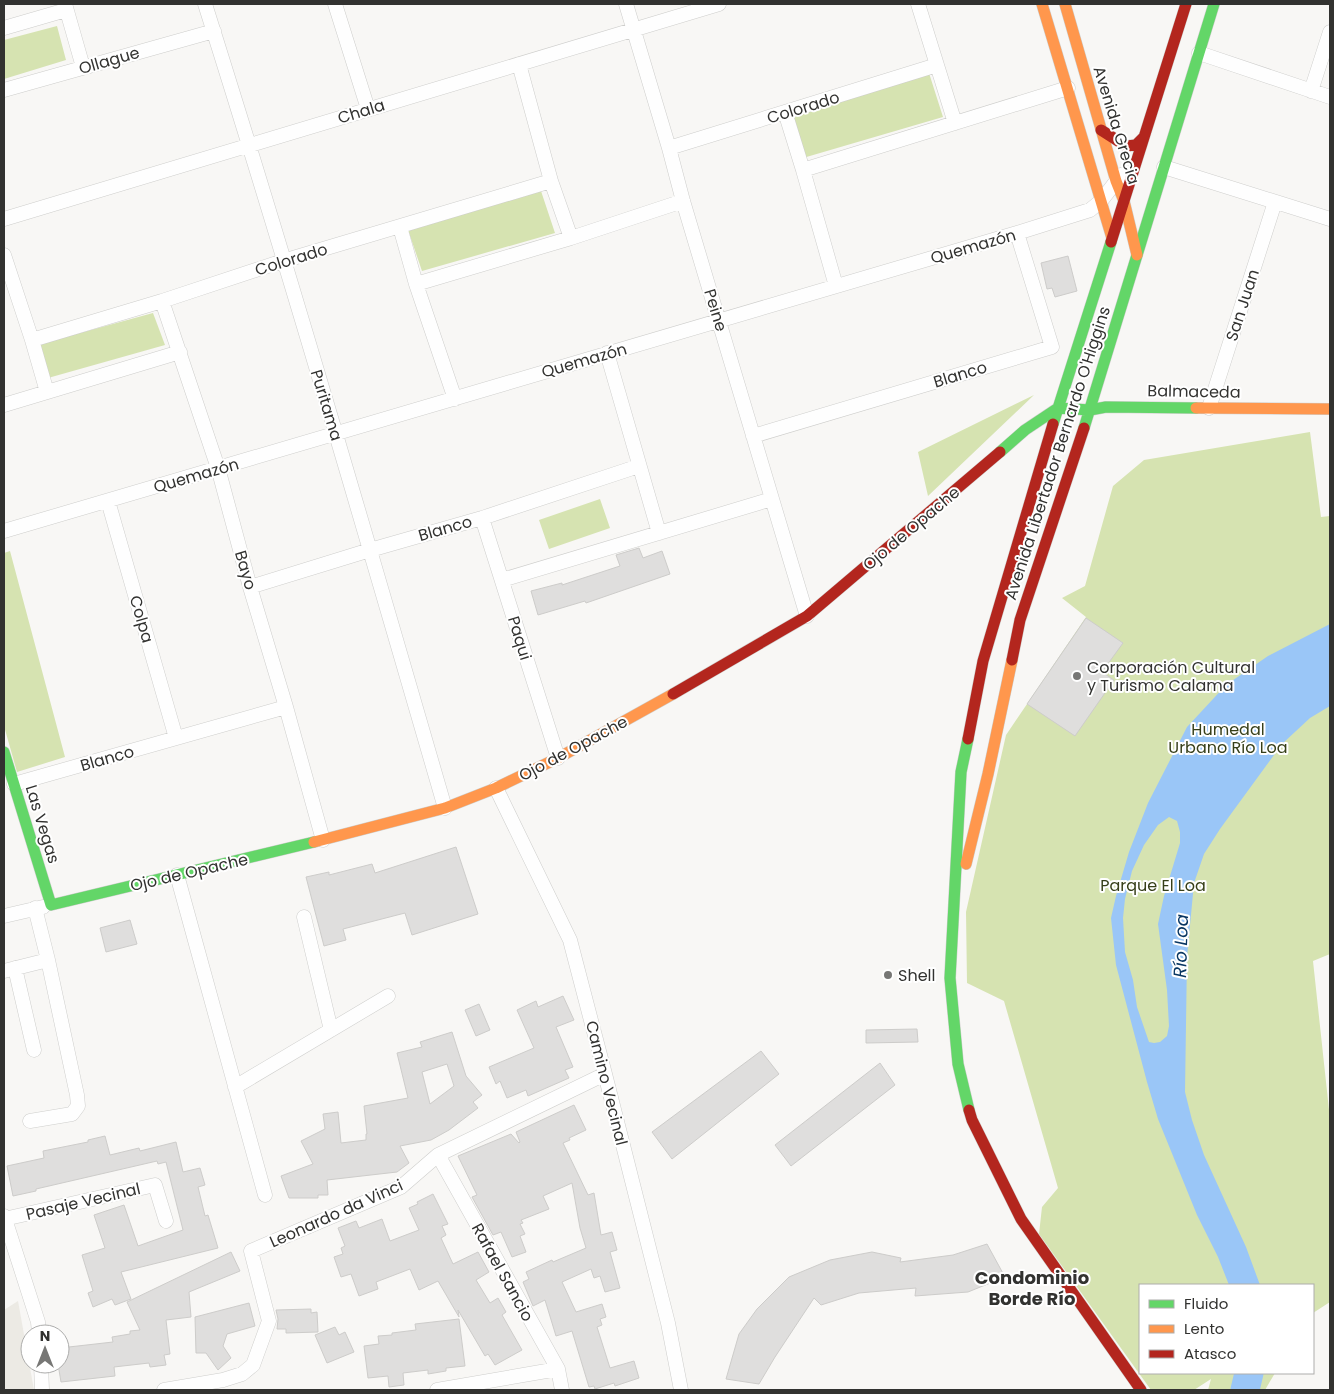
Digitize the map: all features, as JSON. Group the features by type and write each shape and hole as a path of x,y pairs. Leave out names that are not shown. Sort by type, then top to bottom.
{"main road":[{"path":"1042,4 1112,238"},
{"name":"Avenida Grecia","path":"1065,4 1116,181 1124,201 1137,255"},
{"name":"Avenida Libertador Bernardo O'Higgins","path":"1141,1390 1021,1219 972,1120 958,1064 950,978 961,772 983,661 1058,408 1186,4"},
{"name":"Avenida Libertador Bernardo O'Higgins","path":"953,919 988,774 1020,620 1076,446 1090,410 1214,4"},
{"path":"1101,130 1126,146 1142,144"},
{"name":"Balmaceda","path":"1058,408 1090,410 1106,407 1330,409"},
{"name":"Ojo de Opache","path":"51,905 323,840 445,808 496,788 558,758 691,684 807,616 1025,430 1058,408"},
{"name":"Las Vegas","path":"4,752 51,905"}],"street":[{"name":"Puritama","path":"205,4 370,550 445,808"},
{"path":"335,4 368,109"},
{"name":"Peine","path":"626,4 807,616"},
{"name":"Chala","path":"4,219 719,4"},
{"path":"918,4 955,123"},
{"path":"4,28 66,7 83,67"},
{"name":"Ollague","path":"4,90 214,31"},
{"path":"1312,91 1330,32"},
{"path":"1199,53 1330,97"},
{"path":"518,64 551,181 571,238"},
{"name":"Colorado","path":"669,148 937,65"},
{"path":"803,170 1068,88"},
{"path":"785,112 836,286"},
{"name":"Quemazón","path":"4,531 1090,210 1101,201 1142,144"},
{"path":"1164,167 1330,220"},
{"name":"Colorado","path":"32,340 162,301 283,261 551,181"},
{"path":"416,284 571,238 683,201"},
{"name":"San Juan","path":"1209,408 1275,202"},
{"path":"400,226 416,284 455,399"},
{"name":"Blanco","path":"754,436 1052,347 1017,233"},
{"path":"4,255 47,392"},
{"name":"Bayo","path":"162,301 218,468 250,587 323,840"},
{"path":"4,405 180,352"},
{"path":"607,354 659,533"},
{"name":"Blanco","path":"250,587 482,518 639,466"},
{"path":"502,580 772,499"},
{"name":"Colpa","path":"108,501 176,738"},
{"name":"Paqui","path":"482,518 558,758"},
{"name":"Blanco","path":"14,784 286,707"},
{"name":"Camino Vecinal","path":"496,788 570,940 668,1323 681,1390"},
{"path":"177,875 264,1195"},
{"name":"Ojo de Opache","path":"4,916 51,905"},
{"path":"30,1121 72,1114 78,1106 48,960 35,908"},
{"path":"304,917 331,1030"},
{"path":"34,1050 9,970 48,960"},
{"path":"235,1087 388,996"},
{"name":"Leonardo da Vinci","path":"164,1390 223,1380 242,1374 253,1365 268,1321 252,1251 401,1187 438,1155 605,1074"},
{"name":"Rafael Sancio","path":"438,1155 558,1369 562,1390"},
{"name":"Pasaje Vecinal","path":"4,1218 155,1185 166,1221"},
{"path":"4,1218 38,1324"},
{"path":"437,1390 558,1369"},
{"path":"41,1374 42,1390"}],"shaded area":[{"path":"18,1301 22,1324 20,1324 20,1374 31,1374 34,1390 4,1390 4,1310"}],"green space":[{"path":"57,26 66,60 4,79 4,40"},
{"path":"929,73 943,117 803,158 791,113"},
{"path":"541,191 555,233 422,271 408,230"},
{"path":"153,313 165,345 48,378 36,345"},
{"path":"1034,395 928,496 918,452"},
{"name":"Parque El Loa","path":"1310,432 1321,517 1330,516 1330,954 1313,961 1330,1119 1330,1302 1314,1312 1314,1284 1139,1284 1139,1373 1039,1234 1042,1207 1058,1188 1004,1001 967,983 966,912 1006,735 1086,617 1062,598 1085,586 1113,486 1144,460"},
{"path":"600,499 610,528 549,549 539,520"},
{"path":"10,551 65,757 17,772 4,726 4,553"},
{"name":"Parque El Loa","path":"1140,1374 1274,1374 1265,1390 1208,1390 1211,1379 1194,1390 1151,1390"}],"water":[{"name":"Humedal Urbano Río Loa","path":"1330,624 1330,706 1310,718 1282,744 1204,854 1194,883 1187,957 1185,1092 1204,1155 1246,1247 1260,1284 1229,1284 1218,1257 1197,1215 1158,1119 1116,965 1111,918 1129,852 1148,803 1187,727 1226,685 1268,656","holes":["1169,817 1177,821 1180,843 1164,896 1158,924 1167,990 1169,1026 1167,1036 1160,1042 1154,1043 1149,1042 1137,1007 1133,980 1125,952 1123,918 1125,899 1132,871 1144,845 1158,825"]}],"building":[{"path":"1068,256 1077,291 1055,297 1052,288 1047,289 1041,263"},
{"path":"639,548 643,558 662,551 670,574 586,603 585,601 538,615 531,591 562,583 562,585 620,566 616,555"},
{"name":"Corporación Cultural y Turismo Calama","path":"1086,618 1123,643 1102,672 1114,680 1075,736 1027,704"},
{"path":"456,847 478,914 412,935 405,913 343,929 346,940 324,946 306,877 329,872 329,875 372,864 375,873"},
{"path":"130,920 137,944 106,952 100,928"},
{"path":"563,996 574,1020 556,1027 573,1067 565,1070 569,1078 528,1096 526,1090 507,1098 500,1081 496,1084 489,1067 534,1048 517,1010 536,1001 538,1007"},
{"path":"479,1004 490,1030 476,1036 465,1010"},
{"path":"917,1029 918,1042 866,1043 866,1030"},
{"path":"452,1032 466,1076 482,1095 473,1102 478,1108 449,1130 431,1140 400,1146 409,1163 397,1172 327,1180 328,1195 318,1195 318,1198 289,1198 281,1176 313,1164 301,1141 325,1129 323,1114 338,1112 341,1143 366,1140 364,1106 408,1098 397,1053 422,1047 420,1042","holes":["447,1064 454,1086 430,1104 422,1072"]},
{"path":"761,1051 779,1074 672,1159 652,1132"},
{"path":"880,1063 895,1085 791,1166 775,1145"},
{"path":"574,1105 586,1130 563,1143 588,1195 594,1193 601,1235 612,1232 617,1250 610,1252 620,1288 605,1292 600,1276 594,1278 591,1269 562,1282 576,1312 602,1304 606,1317 600,1319 602,1325 597,1327 610,1368 634,1361 639,1378 615,1386 614,1383 595,1389 594,1386 589,1387 572,1331 556,1336 545,1300 533,1306 523,1282 529,1279 526,1272 586,1248 580,1228 572,1183 543,1196 549,1209 521,1220 523,1223 520,1224 525,1234 520,1236 526,1252 512,1257 501,1232 493,1235 472,1197 477,1195 458,1156 511,1134 519,1143 516,1132"},
{"path":"105,1136 110,1155 139,1148 140,1151 176,1142 183,1172 200,1168 205,1185 198,1187 205,1216 208,1215 218,1248 121,1272 131,1299 115,1305 112,1299 93,1307 88,1293 93,1291 82,1255 105,1248 94,1215 124,1205 138,1246 183,1230 166,1162 158,1164 157,1161 13,1196 7,1166 44,1158 43,1151 88,1142 88,1140"},
{"path":"433,1194 448,1224 442,1226 446,1235 441,1238 453,1264 478,1252 489,1272 476,1280 490,1303 498,1298 506,1312 502,1315 522,1350 495,1365 488,1354 485,1356 458,1310 459,1317 438,1281 419,1290 410,1269 376,1282 378,1289 359,1296 351,1274 341,1277 334,1257 343,1254 341,1248 345,1246 338,1228 356,1221 359,1228 382,1219 390,1241 419,1230 409,1208"},
{"path":"987,1244 1005,1277 968,1292 915,1296 916,1288 859,1293 821,1305 814,1298 759,1384 726,1379 739,1334 757,1309 789,1277 830,1260 872,1252 901,1258 900,1262 953,1255"},
{"path":"231,1252 240,1271 189,1292 191,1317 166,1320 170,1354 164,1355 166,1365 150,1367 149,1363 114,1367 115,1376 61,1382 60,1374 70,1374 70,1347 113,1342 112,1337 140,1330 127,1302"},
{"path":"249,1303 255,1326 227,1334 223,1346 231,1358 218,1370 206,1353 196,1353 195,1317"},
{"path":"311,1309 311,1313 317,1312 318,1332 286,1333 286,1329 277,1329 278,1319 276,1310"},
{"path":"459,1319 465,1366 446,1368 446,1371 428,1374 428,1370 403,1373 404,1385 389,1387 388,1376 368,1378 364,1346 379,1344 378,1336 416,1330 415,1324"},
{"path":"335,1327 339,1335 345,1332 354,1352 327,1363 315,1335"}],"waterway":[{"name":"Río Loa","path":"1245,1390 1249,1374"}],"traffic: fast":[{"path":"1084,428 1214,4"},
{"path":"1053,424 1111,242"},
{"path":"1000,452 1025,430 1058,408 1090,410 1106,407 1196,408"},
{"path":"968,739 961,772 950,978 958,1064 969,1110"},
{"path":"4,752 51,905 314,842"}],"traffic: slow":[{"path":"1042,4 1112,238"},
{"path":"1065,4 1116,181 1124,201 1137,255"},
{"path":"1196,408 1330,409"},
{"path":"966,864 988,774 1012,660"},
{"path":"314,842 445,808 496,788 558,758 673,694"}],"traffic: jam":[{"path":"1111,242 1186,4"},
{"path":"1101,130 1126,146 1136,145 1144,137"},
{"path":"968,739 983,661 1053,424"},
{"path":"1012,660 1020,620 1084,428"},
{"path":"673,694 807,616 1000,452"},
{"path":"969,1110 972,1120 1021,1219 1141,1390"}],"place":[{"name":"Corporación Cultural y Turismo Calama","path":"1077,676"},
{"name":"Shell","path":"888,975"}],"district":[{"name":"Condominio Borde Río","path":"1032,1288"}]}
